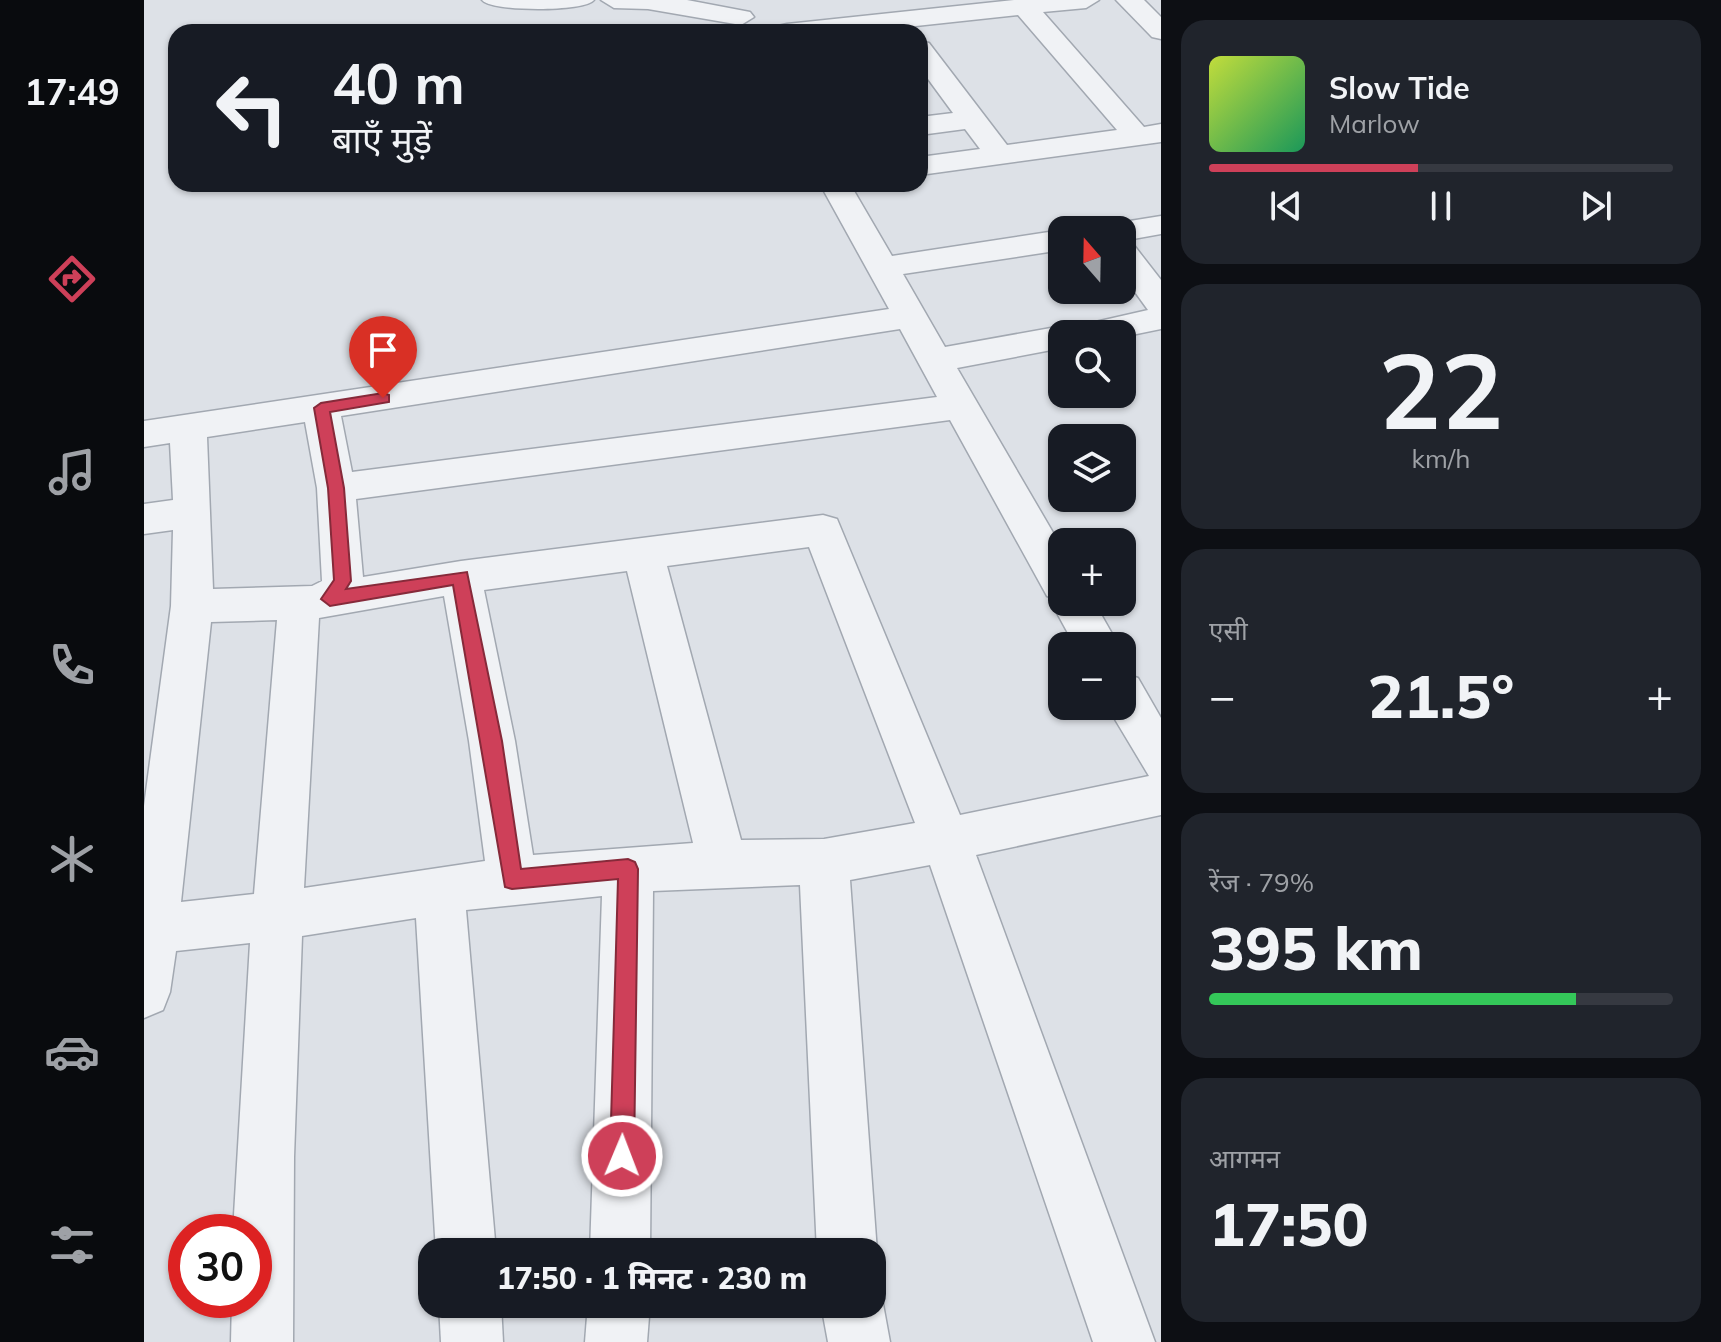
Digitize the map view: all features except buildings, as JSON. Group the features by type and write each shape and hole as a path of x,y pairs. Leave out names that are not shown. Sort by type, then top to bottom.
{"street":[{"path":"495,0 581,0"},
{"path":"614,0 648,0 740,16"},
{"path":"846,24 1086,0"},
{"path":"1129,0 1161,31"},
{"path":"1025,7 1149,134"},
{"path":"928,60 998,153"},
{"path":"928,125 972,119"},
{"path":"928,165 1149,134"},
{"path":"840,192 1048,560"},
{"path":"1136,229 1161,225"},
{"path":"882,267 1048,242"},
{"path":"1136,270 1161,303"},
{"path":"144,992 148,930 192,606 193,512 166,431 910,317"},
{"path":"1136,323 1161,318"},
{"path":"935,360 1048,340"},
{"path":"336,488 961,406"},
{"path":"262,1342 262,1261 277,916 314,601 343,581 336,488 321,408"},
{"path":"144,519 193,512"},
{"path":"192,606 314,601 461,577 823,530 946,840 1124,1342"},
{"path":"643,554 723,863"},
{"path":"461,577 492,741 512,880"},
{"path":"1136,716 1161,760"},
{"path":"148,930 277,916 512,880 723,863 824,862 946,840 1161,794"},
{"path":"824,862 846,1238"},
{"path":"620,1238 628,869"},
{"path":"439,891 465,1238"},
{"path":"471,1318 472,1342"},
{"path":"616,1342 618,1318"},
{"path":"855,1318 859,1342"}],"route":[{"path":"383,398 321,408 331,447 343,581 330,599 461,577 492,741 512,880 628,869 622,1156"}]}
